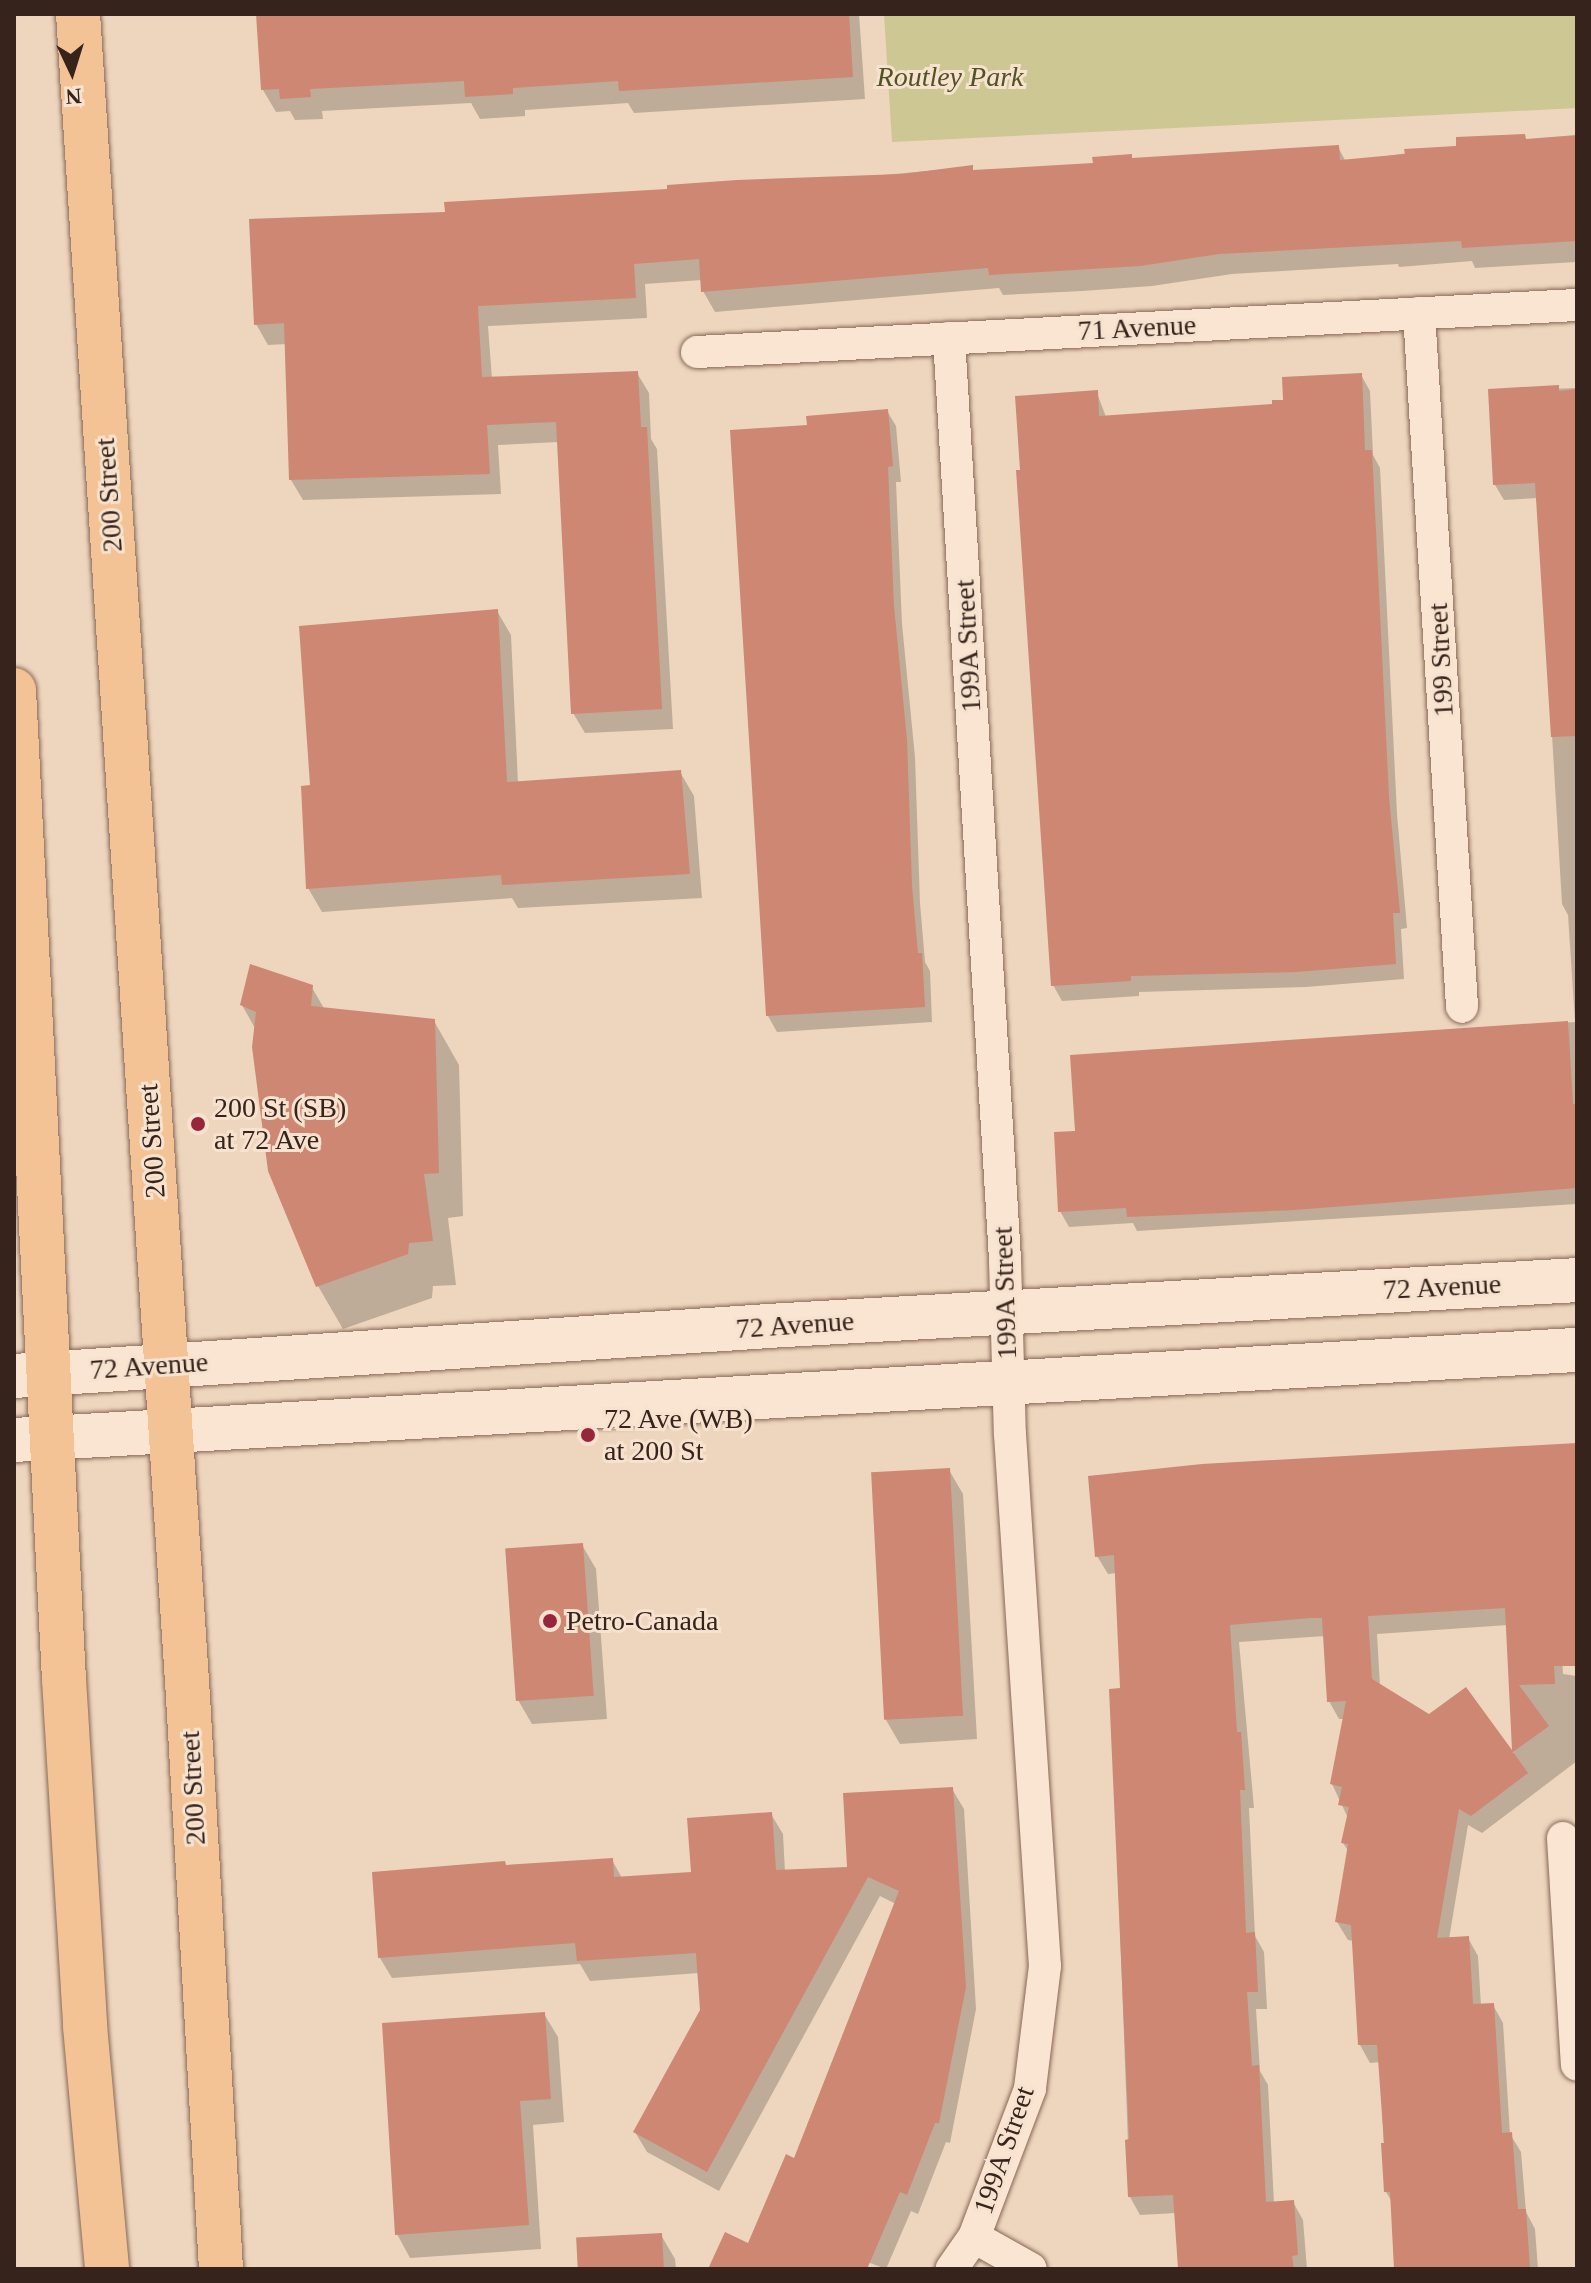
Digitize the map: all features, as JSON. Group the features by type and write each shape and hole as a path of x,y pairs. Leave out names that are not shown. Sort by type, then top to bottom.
{"main road":[{"name":"200 Street","path":"78,14 171,1429 221,2269"},
{"path":"14,690 34,1438 107,2269"},
{"name":"72 Avenue","path":"32,1374 1008,1312 1577,1280"},
{"path":"34,1438 1577,1350"}],"street":[{"name":"71 Avenue","path":"697,352 1577,305"},
{"name":"199 Street","path":"1419,313 1462,1007"},
{"name":"199A Street","path":"949,338 1008,1312 1008,1382 1045,1966 1030,2089 974,2237 952,2269"},
{"path":"1563,1838 1577,2065"},
{"name":"199A Street","path":"974,2237 1031,2269"}],"green space":[{"name":"Routley Park","path":"884,14 1577,14 1577,108 892,142"}],"building":[{"path":"256,14 849,14 853,77 619,91 618,81 513,88 513,94 465,97 464,81 310,89 311,97 280,99 279,89 261,90"},
{"path":"1525,134 1526,139 1577,135 1577,241 1462,248 1461,241 1219,254 1140,266 989,275 988,268 701,292 699,259 634,264 636,298 478,306 482,377 638,371 641,427 647,427 662,709 571,714 556,422 487,425 490,474 289,480 284,323 254,325 249,219 445,212 444,202 667,189 667,185 737,180 902,174 973,165 973,170 1093,163 1092,157 1132,154 1132,158 1339,145 1340,160 1405,154 1404,149 1456,146 1456,137"},
{"path":"1362,373 1365,450 1372,450 1389,797 1400,913 1393,913 1396,964 1296,972 1131,976 1131,981 1051,986 1016,470 1020,470 1015,396 1098,390 1099,416 1272,404 1272,400 1283,400 1282,377"},
{"path":"1559,385 1559,391 1577,389 1577,736 1551,737 1535,483 1493,485 1488,389"},
{"path":"888,409 893,466 888,467 894,606 907,740 912,886 918,953 922,953 925,1007 766,1016 730,430 807,425 806,416"},
{"path":"498,609 507,782 681,770 690,874 502,885 501,875 306,889 301,786 310,785 299,626"},
{"path":"250,964 313,985 311,1006 435,1019 439,1173 424,1174 433,1241 409,1243 408,1254 316,1287 268,1171 252,1047 256,1012 240,1005"},
{"path":"1568,1021 1573,1104 1577,1104 1577,1188 1294,1210 1127,1217 1126,1208 1058,1212 1054,1132 1075,1131 1070,1055"},
{"path":"1577,1443 1577,1666 1554,1666 1555,1684 1519,1685 1549,1726 1513,1752 1528,1773 1471,1816 1459,1809 1437,1938 1469,1936 1473,2004 1494,2003 1502,2133 1512,2132 1518,2209 1526,2209 1530,2269 1394,2269 1390,2192 1384,2192 1377,2045 1358,2045 1351,1925 1335,1922 1348,1844 1341,1843 1349,1807 1338,1805 1342,1787 1330,1784 1346,1701 1327,1702 1322,1618 1230,1625 1237,1732 1241,1732 1245,1790 1240,1790 1246,1933 1255,1932 1258,1992 1247,1992 1252,2066 1259,2065 1266,2202 1294,2200 1298,2255 1292,2256 1294,2269 1178,2269 1173,2195 1128,2197 1125,2140 1129,2139 1109,1689 1120,1688 1114,1555 1095,1557 1088,1476 1202,1464","holes":["1505,1608 1512,1750 1466,1687 1429,1714 1372,1679 1368,1616"]},
{"path":"950,1468 963,1716 884,1720 871,1472"},
{"name":"Petro-Canada","path":"583,1543 594,1696 516,1701 505,1548"},
{"path":"953,1787 966,1987 939,2123 935,2123 907,2195 900,2192 867,2269 708,2269 725,2232 748,2243 786,2154 794,2158 899,1891 868,1877 707,2172 633,2132 700,2010 696,1953 577,1961 575,1943 378,1958 372,1872 505,1861 506,1865 613,1858 614,1877 691,1872 687,1818 772,1812 776,1870 847,1867 843,1793"},
{"path":"545,2012 551,2099 520,2101 529,2225 395,2235 382,2023"},
{"path":"662,2233 664,2269 578,2269 576,2238"}],"place":[{"name":"200 St (SB) at 72 Ave","path":"198,1124"},
{"name":"72 Ave (WB) at 200 St","path":"588,1435"},
{"name":"Petro-Canada","path":"550,1621"}]}
